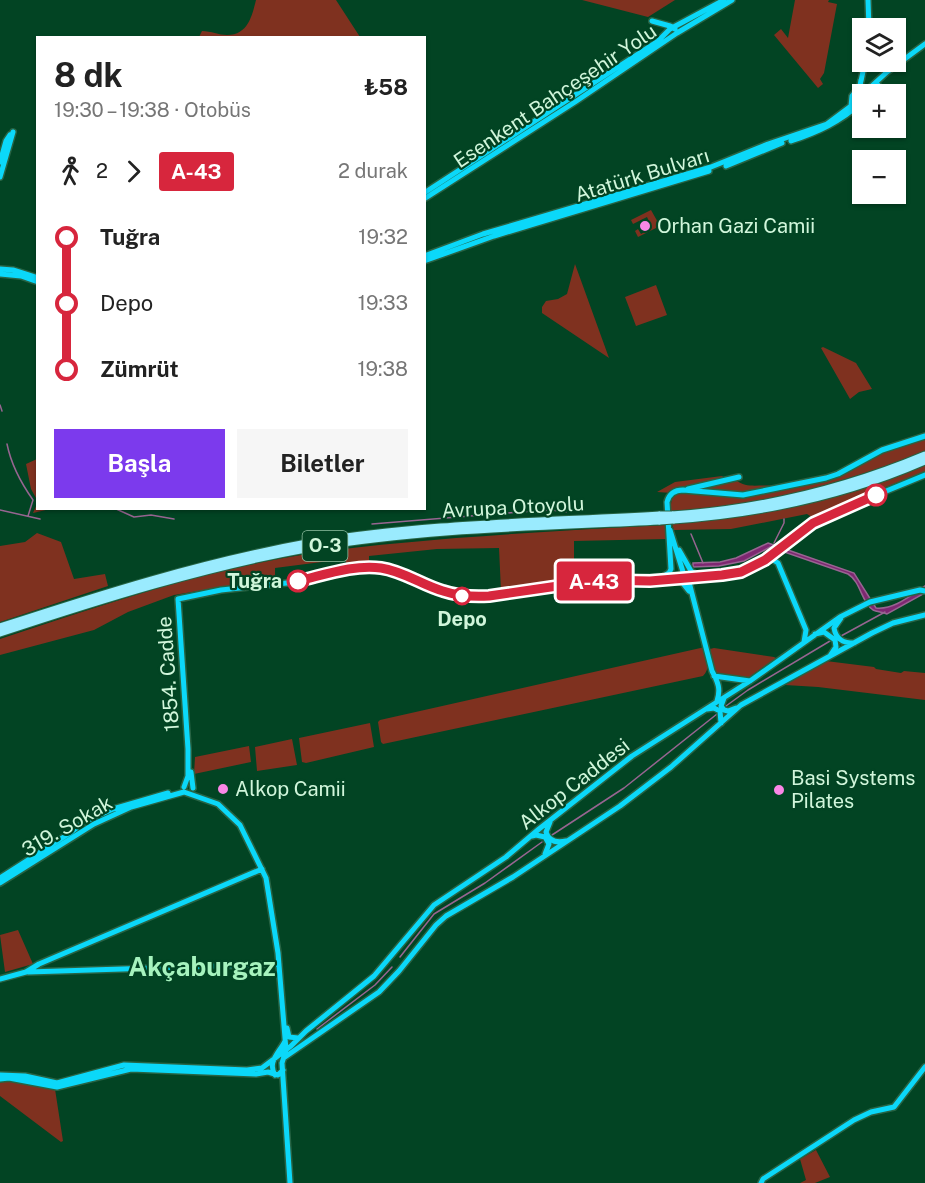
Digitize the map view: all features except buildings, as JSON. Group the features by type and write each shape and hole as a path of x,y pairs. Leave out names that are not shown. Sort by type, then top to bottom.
{"highway":[{"name":"Avrupa Otoyolu","path":"0,627 162,576 218,561 306,544 442,527 667,519 794,498 858,480 925,455"},
{"name":"Avrupa Otoyolu","path":"0,633 158,583 228,565 314,548 447,532 728,515 807,501 870,482 925,461"}],"main road":[{"name":"Esenkent Bahçeşehir Yolu","path":"426,192 674,30 724,0"},
{"name":"Esenkent Bahçeşehir Yolu","path":"426,198 567,108 674,30 732,0"},
{"path":"868,0 868,18"},
{"path":"658,41 663,32 660,25 652,21 674,30"},
{"path":"875,84 925,45"},
{"path":"877,84 925,45"},
{"path":"860,84 863,72"},
{"path":"861,80 863,84"},
{"path":"861,80 862,84"},
{"name":"Atatürk Bulvarı","path":"814,131 842,114 850,106 852,99"},
{"name":"Atatürk Bulvarı","path":"576,212 577,204 711,167 840,121 852,111"},
{"path":"0,162 6,141 13,132 0,177"},
{"name":"Atatürk Bulvarı","path":"426,260 474,242 710,171 768,146"},
{"name":"Atatürk Bulvarı","path":"426,255 483,234 576,212"},
{"path":"0,269 13,270 36,279"},
{"path":"0,274 36,280"},
{"path":"683,490 740,495 773,489 838,474 882,450 925,436"},
{"path":"618,580 701,577 741,572 767,558 813,523 925,475"},
{"path":"661,577 668,574 670,570 668,498 676,491 739,477"},
{"path":"667,519 719,687 717,701"},
{"path":"672,535 689,569 701,577"},
{"path":"767,558 778,564 806,629 804,642"},
{"name":"1854. Cadde","path":"188,788 188,749 177,599 221,590 296,582 368,567 398,572 440,591 463,596 489,596 603,580 618,580"},
{"path":"618,580 639,582 686,577"},
{"path":"690,591 694,581 701,577"},
{"path":"670,580 682,582 690,591"},
{"name":"Alkop Caddesi","path":"284,1056 298,1038 384,966 434,905 506,857 632,756 750,681 844,615 870,602 916,591 925,593"},
{"path":"844,615 836,622 834,632 843,642 855,643"},
{"name":"Alkop Caddesi","path":"284,1056 380,992 446,916 535,863 652,783 741,705 893,623 925,617"},
{"path":"814,634 824,632 835,640 836,647 826,659"},
{"path":"714,676 750,681"},
{"path":"725,696 721,703 724,710 728,711 741,705"},
{"path":"703,710 714,708 720,711 721,723"},
{"path":"188,788 223,807 238,822 262,868 271,899 285,1041 283,1086 290,1183"},
{"name":"319. Sokak","path":"0,880 81,824 113,809 188,788"},
{"name":"319. Sokak","path":"0,880 108,816 188,788"},
{"path":"557,815 548,824 548,836 556,842 568,840"},
{"path":"81,824 85,830"},
{"path":"528,838 541,835 549,844 546,852 535,863"},
{"path":"26,972 39,964 262,868"},
{"path":"0,979 26,972 279,964"},
{"path":"282,1003 290,1037 298,1038"},
{"path":"0,1077 18,1076 57,1083 124,1065 247,1070 262,1068 273,1059 285,1041"},
{"path":"273,1059 284,1056"},
{"path":"273,1059 284,1056"},
{"path":"273,1059 274,1073 283,1086"},
{"path":"920,1073 925,1062"},
{"path":"761,1183 763,1179 854,1120 871,1112 894,1107 925,1067"},
{"path":"0,1077 57,1087 131,1069 193,1073 280,1074 283,1070"}],"shaded area":[{"path":"256,0 336,0 359,36 200,36 202,31 227,35 240,32 248,24"},
{"path":"582,0 675,0 648,17"},
{"path":"795,0 829,0 828,2 837,4 824,73 820,79 823,84 818,88 774,35 781,29 788,38"},
{"path":"651,210 660,226 638,237 635,231 638,229 641,234 652,228 647,217 633,224 631,220"},
{"path":"575,264 609,358 542,313 542,307 546,301 558,299 567,294"},
{"path":"656,285 667,315 636,326 625,297"},
{"path":"821,348 856,363 872,389 859,392 850,399"},
{"path":"925,439 925,451 917,455 827,485 735,506 670,511 672,497 678,492 741,497 837,476 883,453"},
{"path":"36,459 36,498 31,489 26,464"},
{"path":"925,464 925,472 862,496 815,519 807,514 731,529 674,530 672,524 809,503"},
{"path":"722,476 728,480 672,493 657,492 675,482"},
{"path":"736,480 749,485 772,486 741,493 697,490"},
{"path":"666,525 666,539 574,541 574,579 501,591 499,548 437,549 369,556 369,562 347,566 345,559 275,568 275,582 228,586 174,595 128,612 94,630 0,655 0,639 160,588 225,570 282,558 357,547 456,538"},
{"path":"37,533 61,542 74,579 105,574 108,586 0,622 0,546 25,542"},
{"path":"768,543 854,573 876,608 896,604 925,586 925,593 887,614 876,611 869,606 856,582 848,574 770,547 744,561 719,566 693,567 693,563 720,562 736,558"},
{"path":"705,647 708,666 703,676 383,744 381,742 378,722 380,720"},
{"path":"710,649 776,658 748,678 719,674 714,672"},
{"path":"826,661 901,673 904,671 925,673 925,700 785,685"},
{"path":"370,723 374,747 302,762 299,738"},
{"path":"292,739 297,765 257,771 255,747"},
{"path":"249,746 251,762 194,774 195,757"},
{"path":"18,930 33,964 5,972 0,935"},
{"path":"0,1082 55,1089 63,1141 61,1142 0,1096"},
{"path":"816,1150 830,1177 815,1183 800,1183 806,1180 800,1159"}],"waterway":[{"path":"0,405 2,411"},
{"path":"7,444 17,473 33,500 28,516"},
{"path":"0,510 40,519"},
{"path":"118,510 134,517 151,515 174,519"},
{"path":"372,524 519,512 552,510 566,512"},
{"path":"774,543 784,519"},
{"path":"691,534 703,563"},
{"path":"841,636 885,612"},
{"path":"726,706 748,690 830,641"},
{"path":"552,835 624,788 717,714"},
{"path":"400,957 434,914 485,883 542,842"},
{"path":"317,1029 375,985 392,967"}],"bus line":[{"name":"A-43","path":"298,581 345,570 374,567 398,572 440,591 472,597 599,580 645,582 722,575 741,572 756,565 813,523 876,495"}],"place":[{"name":"Orhan Gazi Camii","path":"645,226"},
{"name":"Tuğra","path":"298,581"},
{"name":"Depo","path":"462,596"},
{"name":"Alkop Camii","path":"223,789"},
{"name":"Basi Systems Pilates","path":"779,790"}],"district":[{"name":"Akçaburgaz","path":"202,967"}]}
